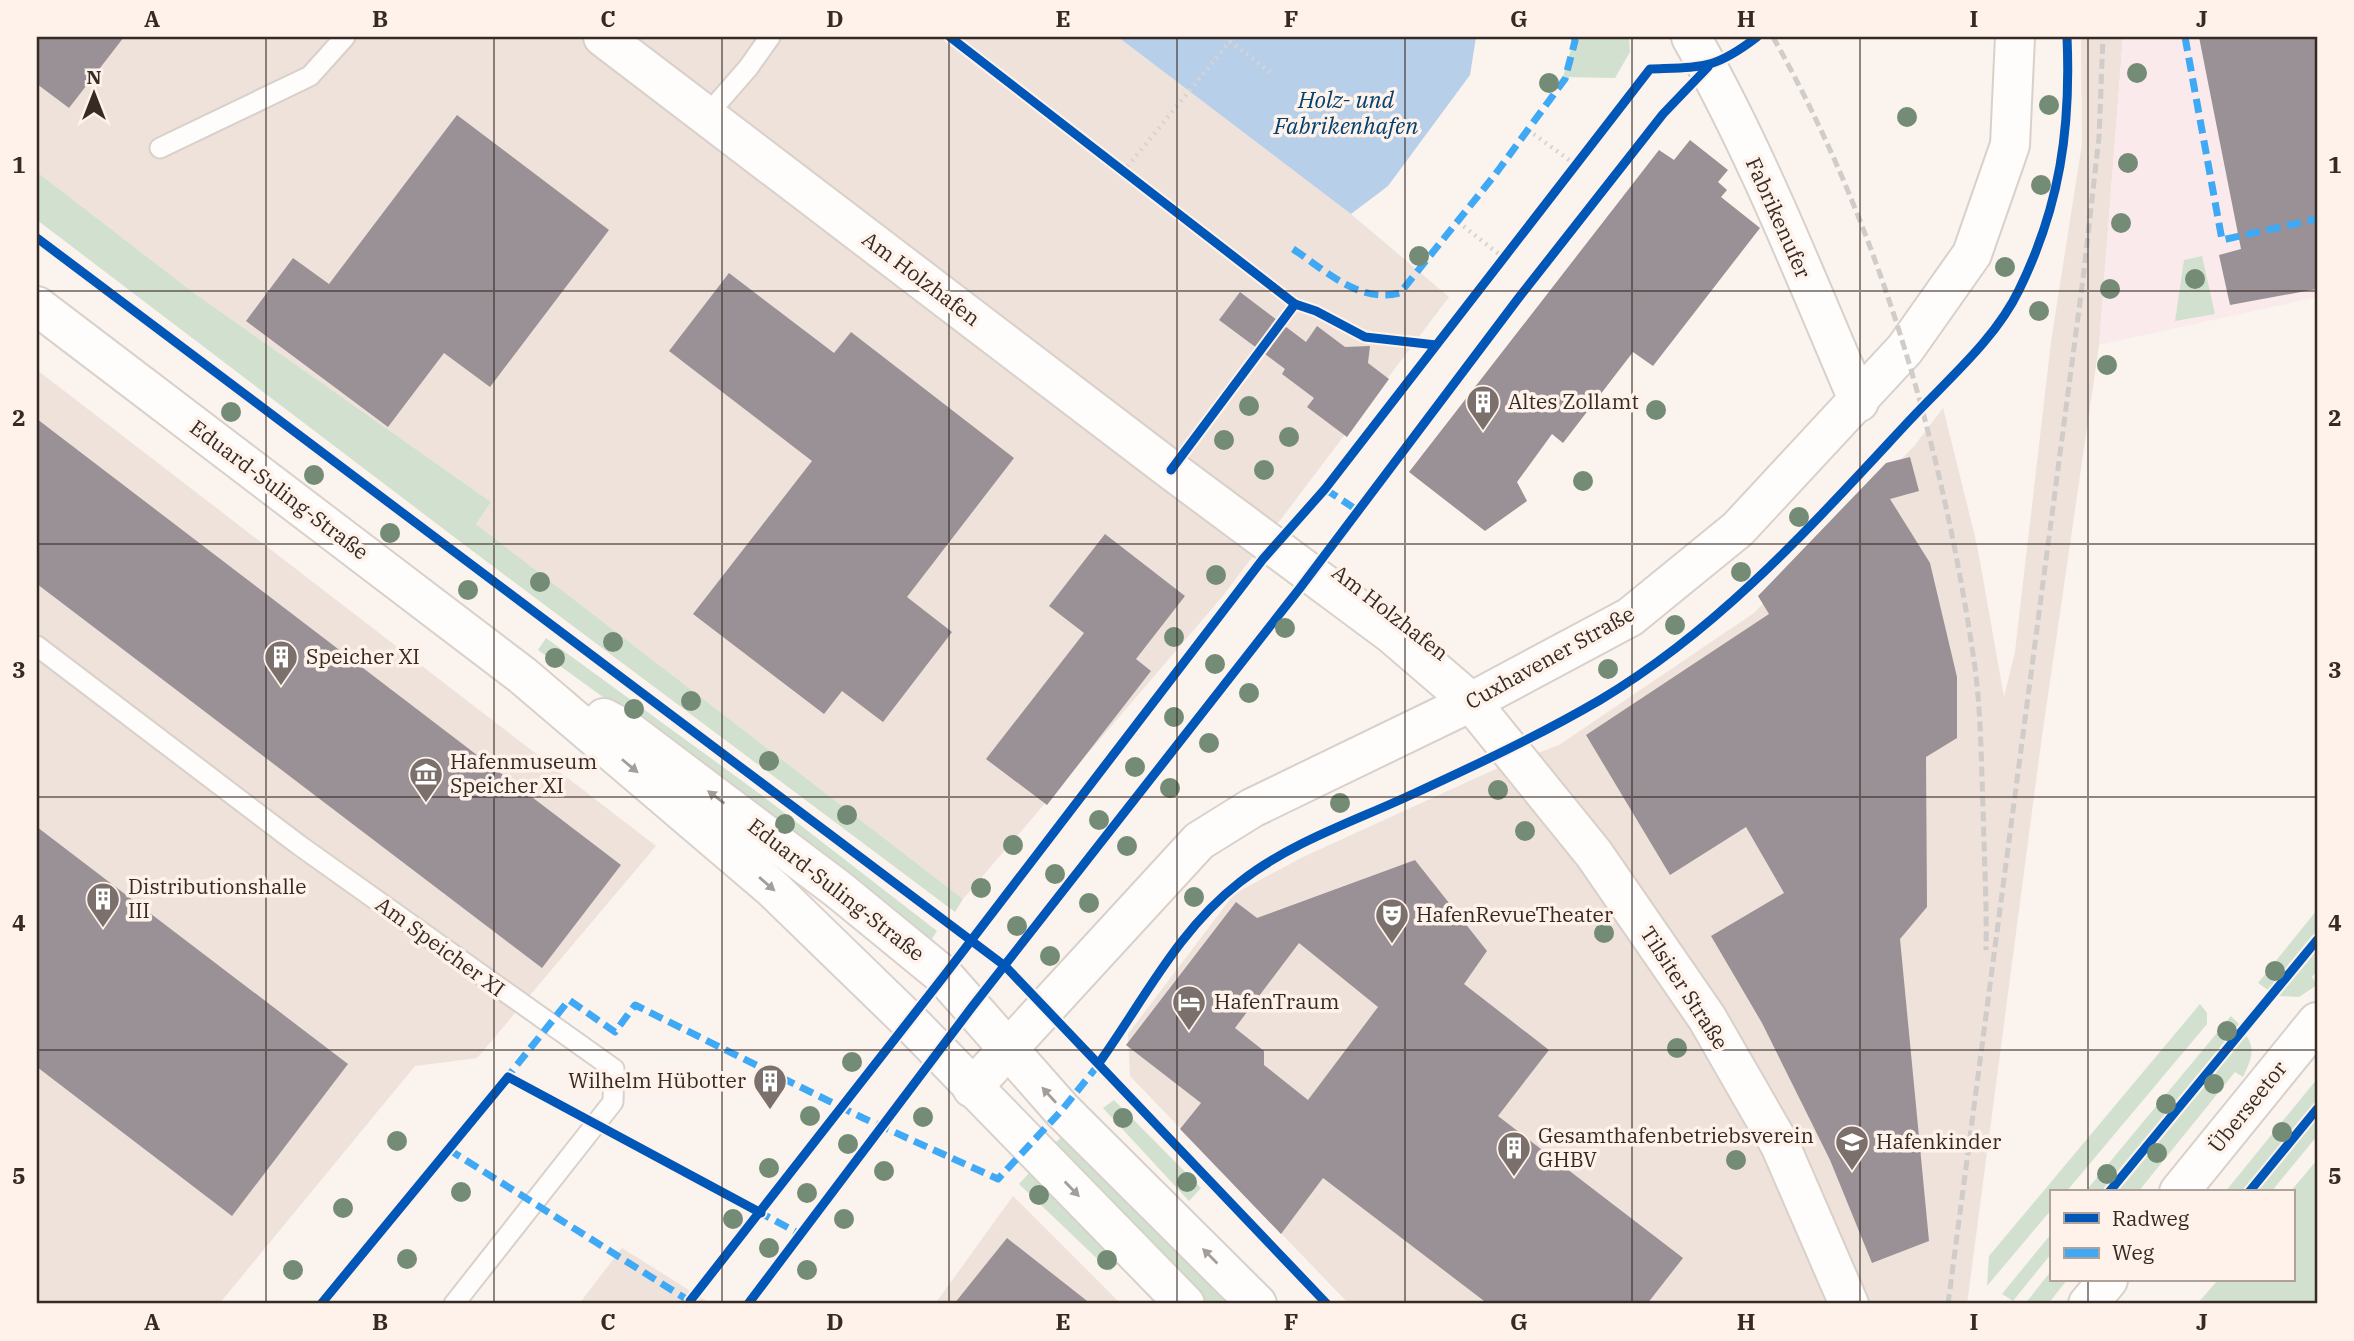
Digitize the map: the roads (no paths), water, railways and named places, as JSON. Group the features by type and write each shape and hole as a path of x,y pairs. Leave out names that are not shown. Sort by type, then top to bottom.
{"street":[{"name":"Am Holzhafen","path":"603,37 1163,464 1393,635 1471,702"},
{"name":"Fabrikenufer","path":"1691,37 1718,84 1772,201 1858,402"},
{"name":"Cuxhavener Straße","path":"972,1088 1199,841 1252,808 1471,702 1630,617 1738,529 1905,349 1972,254 2010,145 2015,37"},
{"name":"Eduard-Suling-Straße","path":"37,306 522,675 772,888 1185,1304"},
{"name":"Eduard-Suling-Straße","path":"522,675 627,730 839,890 944,976 1062,1110 1257,1304"},
{"name":"Tilsiter Straße","path":"1471,702 1594,854 1707,1018 1780,1144 1849,1304"},
{"name":"Überseetor","path":"2181,1190 2317,1023"},
{"path":"2088,1304 2106,1282"}],"lane":[{"path":"160,148 310,76 345,37"},
{"path":"707,116 748,68 770,37"},
{"name":"Am Speicher XI","path":"37,646 299,845 614,1069 613,1102 454,1304"}],"water":[{"name":"Holz- und Fabrikenhafen","path":"1118,37 1476,37 1470,75 1388,186 1351,214"}],"railway":[{"path":"1773,37 1811,109 1874,259 1901,336 1943,494 1960,574 1978,692 1986,950"},
{"path":"1948,1304 2083,279 2099,137 2103,37"}],"place":[{"name":"Altes Zollamt","path":"1483,432"},
{"name":"Speicher XI","path":"281,687"},
{"name":"Hafenmuseum Speicher XI","path":"426,804"},
{"name":"Distributionshalle III","path":"103,929"},
{"name":"HafenRevueTheater","path":"1392,945"},
{"name":"HafenTraum","path":"1189,1032"},
{"name":"Wilhelm Hübotter","path":"770,1111"},
{"name":"Hafenkinder","path":"1852,1172"},
{"name":"Gesamthafenbetriebsverein GHBV","path":"1514,1178"}]}
